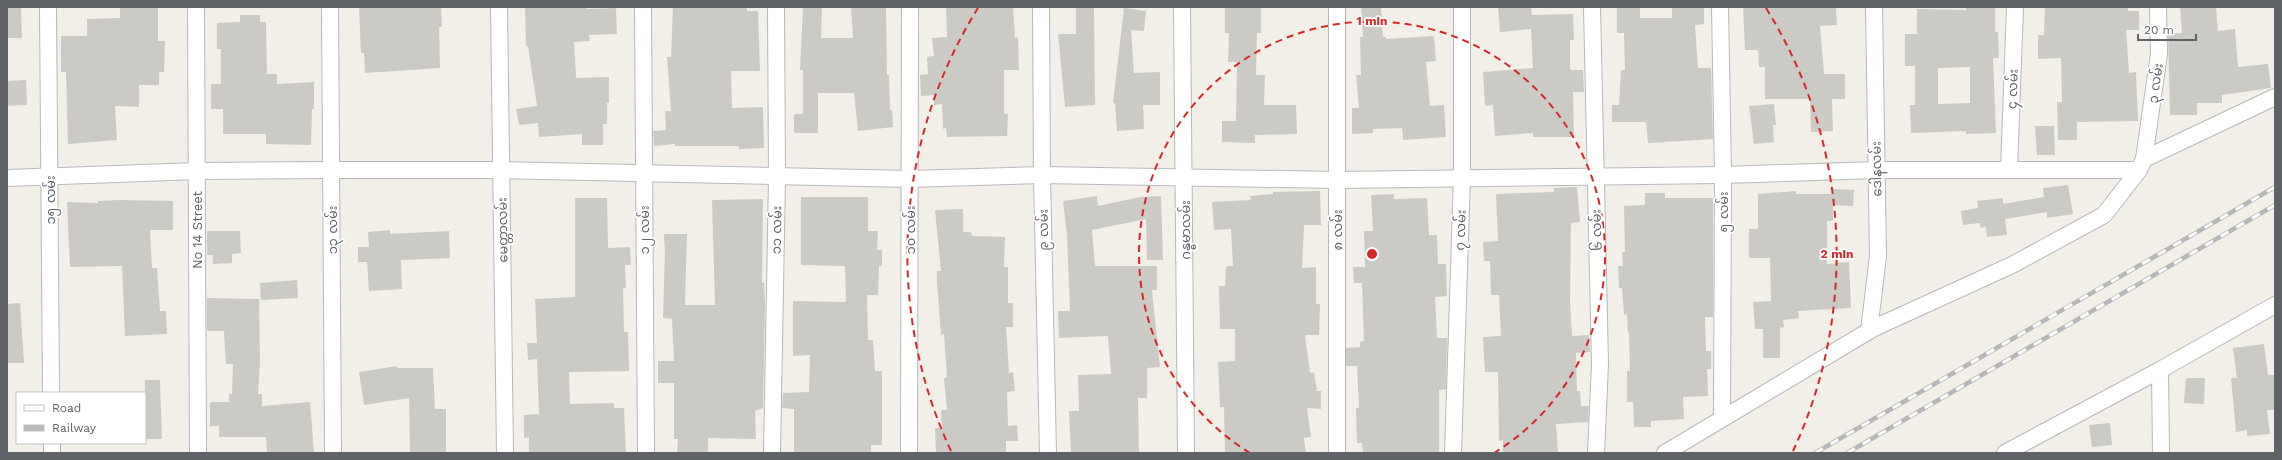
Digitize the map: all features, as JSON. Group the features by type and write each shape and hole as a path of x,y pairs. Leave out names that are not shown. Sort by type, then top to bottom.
{"street":[{"name":"၁၅ လမ်း","path":"48,7 51,392"},
{"name":"No 14 Street","path":"196,7 198,453"},
{"name":"၁၃ လမ်း","path":"330,7 333,453"},
{"name":"မေတ္တာလမ်း","path":"499,7 505,453"},
{"name":"၁၂ လမ်း","path":"643,7 646,453"},
{"name":"၁၁ လမ်း","path":"772,453 777,178 776,7"},
{"name":"၁၀ လမ်း","path":"910,7 910,453"},
{"name":"၉ လမ်း","path":"1041,7 1042,175 1048,453"},
{"name":"ဂန္ဓမာလမ်း","path":"1182,7 1186,453"},
{"name":"၈ လမ်း","path":"1336,7 1337,453"},
{"name":"၇ လမ်း","path":"1454,453 1462,178 1462,7"},
{"name":"၆ လမ်း","path":"1592,7 1594,176 1600,364 1596,453"},
{"name":"၅ လမ်း","path":"1720,7 1723,175 1722,418"},
{"name":"ဒေါနလမ်း","path":"1869,331 1878,256 1875,170 1874,7"},
{"name":"၄ လမ်း","path":"2009,170 2014,7"},
{"name":"၃ လမ်း","path":"2142,165 2159,54 2158,7"},
{"path":"7,178 197,171 501,170 777,178 910,179 1042,175 1336,180 1723,175 1875,170 2009,170 2142,165 2275,97"},
{"path":"1665,453 1869,331 2012,265 2104,215 2142,165"},
{"path":"2006,453 2025,447 2275,305"},
{"path":"2160,370 2161,453"}],"building":[{"path":"7,7 21,7 22,38 7,38"},
{"path":"120,7 158,7 158,41 165,41 164,72 159,72 159,85 139,85 139,107 115,106 117,140 68,144 66,72 61,72 61,36 87,36 87,19 120,18"},
{"path":"359,7 441,7 442,27 439,27 440,68 365,73 364,53 361,53"},
{"path":"525,7 586,7 587,9 616,8 617,34 589,35 590,41 574,42 576,78 609,77 609,103 607,103 607,124 603,124 603,145 582,145 582,134 539,137 538,123 519,125 516,109 537,106 528,46 526,46"},
{"path":"673,7 747,7 747,11 758,11 760,71 731,71 732,108 763,107 764,148 739,149 739,146 675,146 675,144 654,146 653,131 666,130 665,111 671,111 667,57 671,57"},
{"path":"803,7 822,7 821,38 853,38 851,7 886,7 887,75 889,75 890,110 892,110 893,127 858,131 854,93 818,93 818,133 794,133 794,114 803,114 803,70 800,70"},
{"path":"946,7 1013,7 1015,38 1018,37 1019,70 1004,70 1004,114 1008,114 1007,136 947,137 946,128 943,129 942,104 934,105 934,95 921,96 920,75 928,74 927,57 934,56 932,38 947,37"},
{"path":"1076,7 1094,7 1095,105 1065,107 1058,34 1076,34"},
{"path":"1225,7 1261,7 1261,33 1257,33 1256,75 1265,75 1264,105 1296,105 1297,134 1255,135 1255,143 1222,142 1222,121 1236,121 1237,62 1228,62 1229,33 1225,33"},
{"path":"1361,7 1381,7 1383,37 1386,37 1386,39 1434,36 1436,61 1426,62 1430,106 1444,105 1446,137 1403,140 1402,128 1373,129 1373,133 1352,134 1352,108 1359,108 1356,75 1361,75 1360,37 1363,37"},
{"path":"1498,7 1531,7 1532,15 1573,14 1574,40 1570,40 1570,70 1583,70 1584,92 1573,92 1574,137 1533,137 1533,133 1495,136 1493,105 1485,106 1483,72 1533,68 1531,29 1500,32"},
{"path":"1617,7 1640,7 1640,18 1672,18 1672,7 1704,7 1704,24 1695,25 1698,68 1711,68 1713,139 1648,143 1646,122 1612,122 1612,105 1619,105 1621,70 1625,70 1624,33 1617,33"},
{"path":"1743,7 1836,7 1837,25 1820,26 1824,74 1845,74 1845,99 1832,99 1833,131 1811,132 1810,99 1765,99 1765,67 1759,67 1758,50 1745,50"},
{"path":"1966,7 1995,7 1995,32 1998,32 1999,58 1993,58 1996,133 1966,134 1966,131 1911,133 1910,105 1915,105 1915,66 1905,66 1905,34 1917,34 1917,9 1966,10","holes":["1970,67 1970,103 1938,104 1938,68"]},
{"path":"2045,7 2128,7 2128,11 2139,11 2139,30 2126,30 2129,73 2136,72 2138,121 2077,122 2077,140 2058,140 2057,102 2062,102 2061,58 2038,59 2038,35 2044,35"},
{"path":"2180,7 2216,7 2218,31 2235,29 2238,67 2268,64 2271,88 2222,95 2222,103 2197,103 2197,115 2170,115 2168,34 2182,33"},
{"path":"1124,8 1146,11 1144,31 1131,30 1134,73 1160,72 1160,105 1143,105 1144,129 1117,131 1115,103 1113,103"},
{"path":"240,15 260,15 260,22 266,22 267,74 277,74 277,84 314,82 314,109 312,109 311,145 266,144 266,134 223,134 223,109 211,109 211,84 221,84 221,49 217,49 217,23 240,22"},
{"path":"26,80 27,105 7,106 7,81"},
{"path":"1774,104 1776,125 1773,125 1774,142 1754,144 1749,106"},
{"path":"2035,126 2054,126 2055,155 2037,155"},
{"path":"2068,185 2073,214 2047,218 2047,212 2005,219 2007,235 1987,237 1986,227 1980,228 1980,223 1963,225 1961,211 1978,208 1977,201 2003,198 2003,204 2044,197 2043,188"},
{"path":"1577,187 1580,222 1571,223 1570,302 1572,336 1589,335 1590,352 1576,353 1577,391 1580,391 1581,406 1589,406 1588,422 1556,424 1558,453 1503,453 1503,440 1499,441 1498,372 1485,372 1483,337 1501,336 1499,295 1491,295 1490,261 1484,261 1483,242 1498,241 1496,194 1554,192 1554,188"},
{"path":"1833,189 1854,190 1853,206 1833,205 1833,221 1827,221 1827,264 1849,262 1851,308 1798,311 1799,318 1783,320 1784,327 1780,328 1780,358 1763,358 1763,329 1755,329 1753,302 1771,301 1770,258 1749,258 1749,229 1758,229 1758,194 1796,191 1796,194 1833,194"},
{"path":"1320,191 1321,225 1304,225 1302,268 1316,267 1316,304 1320,304 1319,335 1305,335 1310,373 1314,372 1317,391 1321,391 1321,409 1307,408 1311,437 1304,438 1306,453 1225,453 1224,407 1220,407 1218,362 1235,361 1235,329 1220,329 1219,286 1225,286 1226,266 1233,266 1231,229 1214,230 1212,202 1251,200 1250,196 1273,194 1273,192"},
{"path":"1645,193 1665,193 1665,198 1713,198 1713,317 1705,317 1706,351 1711,351 1711,369 1707,369 1708,396 1683,397 1684,419 1651,421 1651,427 1634,427 1633,402 1627,402 1627,371 1630,371 1629,333 1627,314 1624,315 1622,288 1619,288 1618,266 1623,266 1622,252 1625,252 1624,206 1645,205"},
{"path":"1394,194 1394,199 1427,198 1429,235 1437,235 1438,264 1446,264 1447,296 1435,297 1437,338 1447,338 1446,389 1439,390 1439,453 1363,453 1362,443 1357,443 1356,408 1359,408 1357,366 1346,366 1346,348 1360,347 1360,342 1364,341 1362,283 1354,283 1353,267 1365,267 1364,231 1373,231 1371,195"},
{"path":"1097,196 1098,206 1140,197 1161,196 1163,260 1147,260 1146,219 1092,230 1095,266 1157,266 1157,290 1152,290 1160,367 1147,368 1147,398 1138,398 1139,453 1071,453 1069,411 1079,411 1078,375 1111,374 1108,336 1059,338 1058,311 1070,311 1067,235 1063,201"},
{"path":"801,197 868,197 868,231 878,231 877,250 882,250 882,266 879,266 878,295 867,295 868,340 873,340 875,371 882,371 882,445 871,445 871,453 794,453 794,409 782,408 783,393 809,392 810,355 793,356 793,301 846,302 845,266 801,265"},
{"path":"575,198 607,198 608,248 630,247 631,265 625,265 626,288 623,288 624,332 628,332 629,371 569,372 570,404 614,403 614,408 624,408 626,453 529,453 529,437 524,438 524,415 539,414 537,359 528,360 527,343 537,343 535,299 575,297"},
{"path":"763,199 762,283 764,283 765,305 763,408 755,411 756,439 708,438 708,453 677,453 678,439 674,439 674,383 658,383 658,361 674,361 672,319 663,318 665,251 664,234 687,234 685,305 715,305 712,200"},
{"path":"98,201 173,201 173,230 150,230 152,268 157,268 160,311 166,311 167,334 125,336 122,266 70,267 67,202 98,203"},
{"path":"963,209 963,232 971,232 972,236 1005,237 1004,267 1008,267 1008,303 1013,303 1013,327 1006,327 1009,373 1013,372 1015,391 1007,392 1008,426 1017,425 1018,441 1006,441 1006,453 936,453 935,428 942,428 941,410 947,410 944,378 947,377 944,334 941,335 937,282 937,271 941,271 935,210"},
{"path":"390,230 390,234 449,231 450,258 401,260 402,289 369,291 367,262 358,262 358,247 369,247 368,232"},
{"path":"207,231 240,231 241,253 232,254 232,263 213,264 213,255 207,255"},
{"path":"297,280 298,298 261,300 260,283"},
{"path":"207,298 259,299 260,362 258,394 262,394 262,406 310,402 314,453 267,453 266,437 219,437 219,426 210,426 210,402 229,402 229,394 232,394 233,364 226,364 224,331 207,331"},
{"path":"20,303 24,363 7,363 7,304"},
{"path":"2264,344 2268,375 2275,375 2275,410 2267,410 2270,434 2247,436 2247,430 2236,432 2231,378 2237,378 2233,348"},
{"path":"397,366 397,368 433,368 435,409 446,409 446,453 410,453 409,398 364,405 359,372"},
{"path":"2186,378 2205,378 2204,404 2184,403"},
{"path":"145,380 160,380 162,439 146,439"},
{"path":"2110,423 2112,445 2092,447 2089,425"}],"railway":[{"path":"1815,453 2275,187"},
{"path":"1847,453 2275,205"}]}
